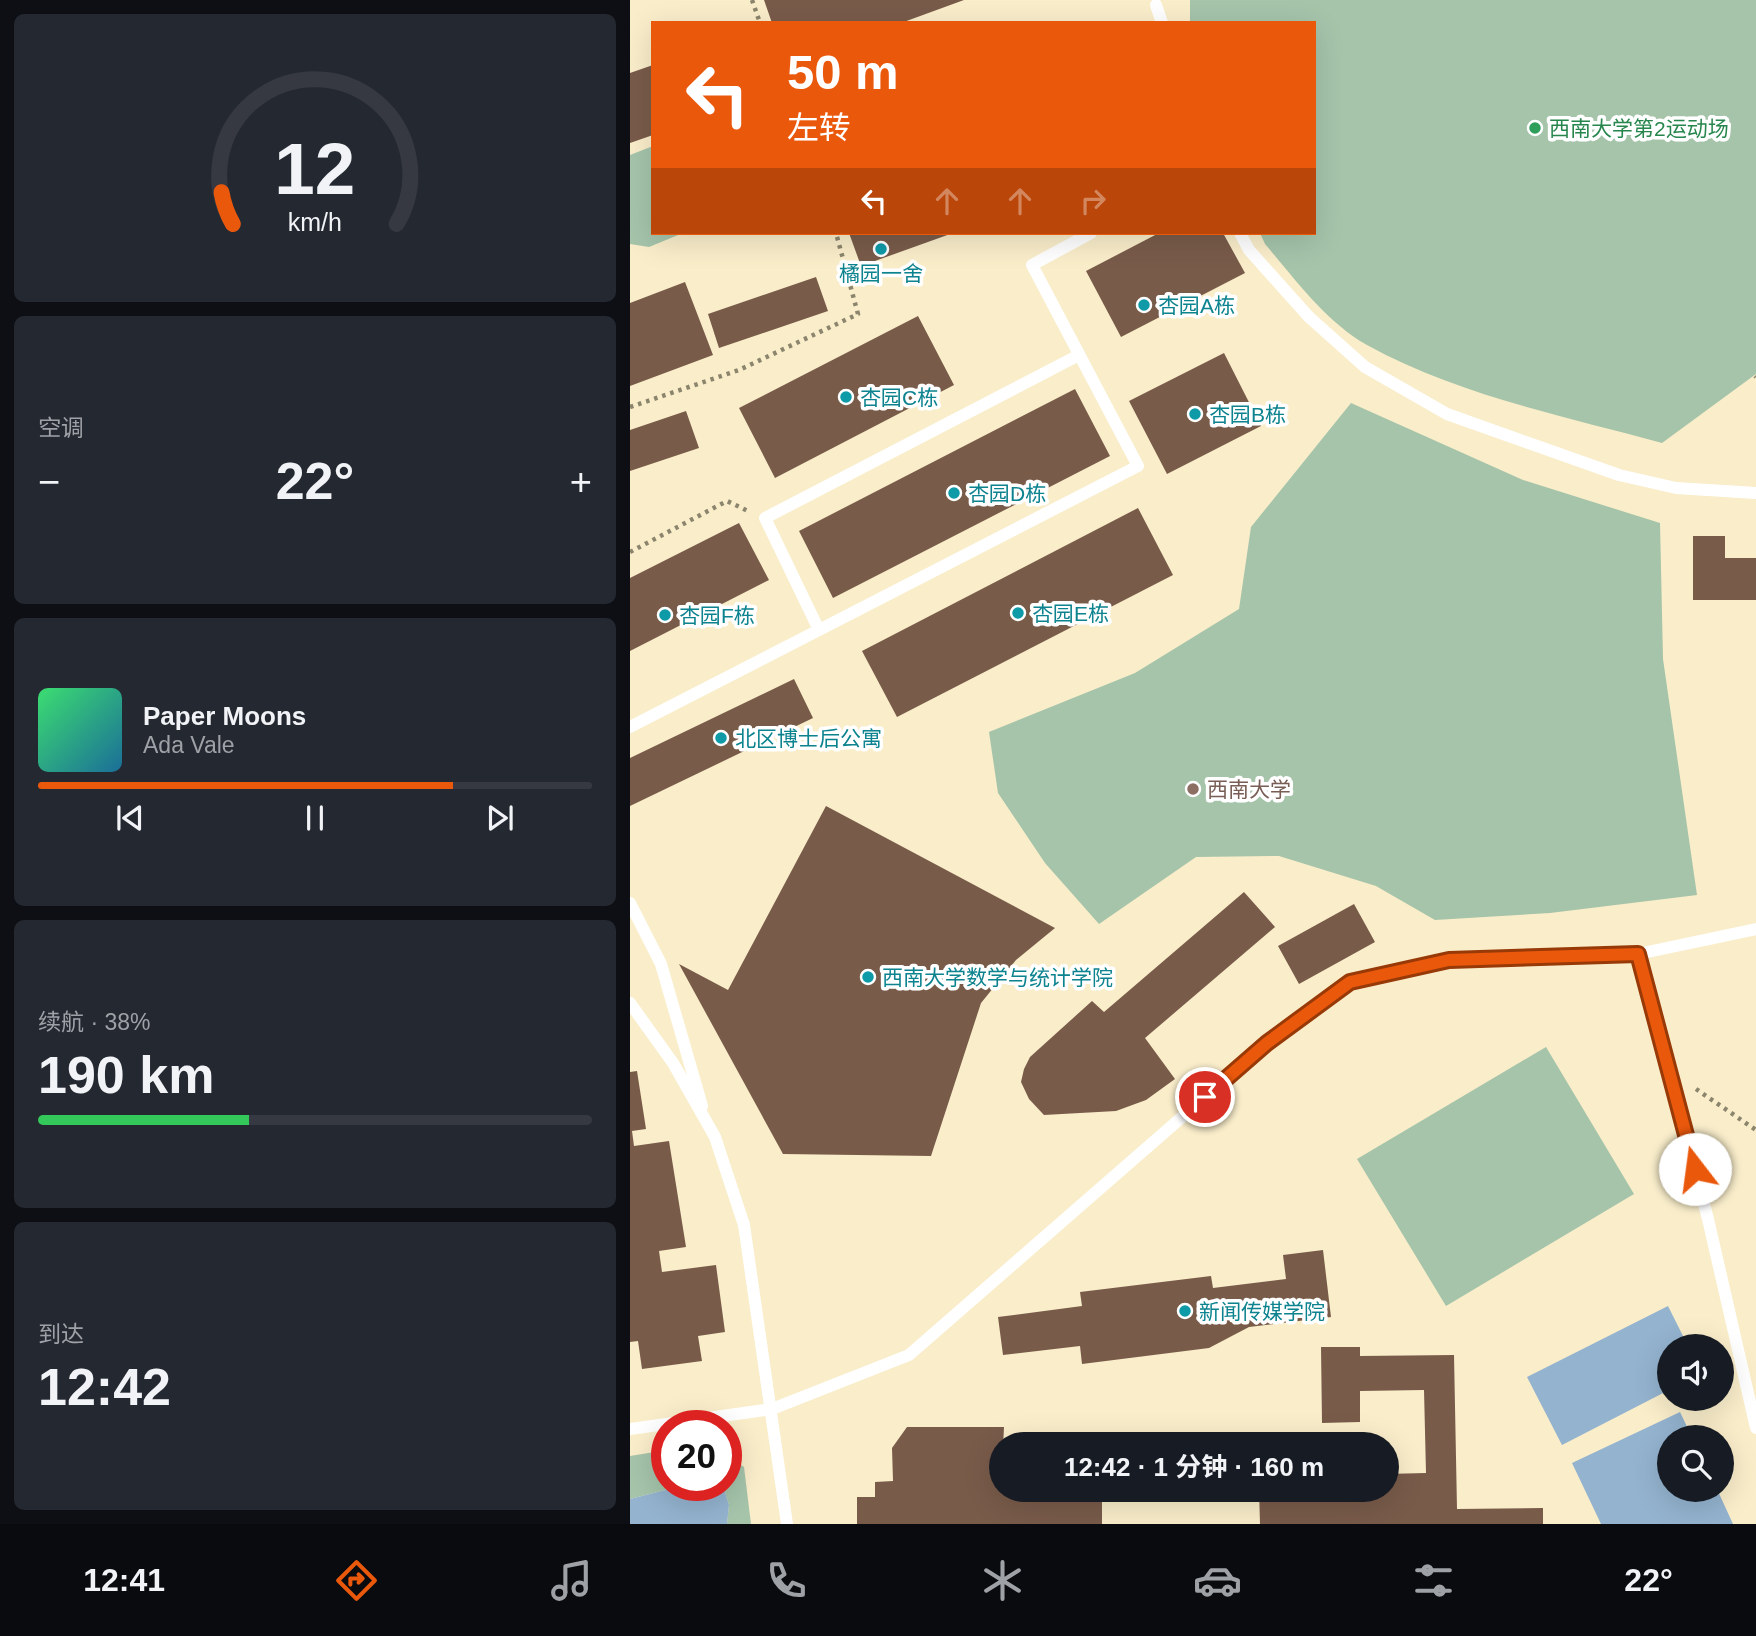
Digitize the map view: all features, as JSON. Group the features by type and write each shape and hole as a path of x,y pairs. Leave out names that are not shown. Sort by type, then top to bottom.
{"lane":[{"path":"1156,5 1161,21"},
{"path":"630,727 1138,466 1032,265 1087,235"},
{"path":"1241,235 1249,250 1309,317 1364,367 1447,414 1619,475 1676,488 1756,493"},
{"path":"819,630 765,519 1079,355"},
{"path":"630,902 662,964 708,1126"},
{"path":"630,1429 772,1409 909,1355 1267,1043 1350,982 1449,960 1638,954 1756,929"},
{"path":"1638,954 1708,1219 1756,1428"},
{"path":"630,1003 673,1063 715,1137 744,1225 787,1524"}],"path":[{"path":"751,0 759,21"},
{"path":"630,407 739,370 858,314 836,235"},
{"path":"630,552 727,501 765,519"},
{"path":"1668,1069 1756,1130"}],"green space":[{"name":"西南大学第2运动场","path":"1190,0 1756,0 1756,374 1662,443 1474,391 1438,378 1367,345 1338,324 1312,299 1265,244 1261,235 1316,235 1316,21 1190,21"},
{"path":"651,147 651,235 678,235 649,247 630,244 630,155"},
{"path":"1351,403 1523,480 1660,523 1663,659 1697,895 1550,913 1435,920 1376,886 1279,856 1196,857 1099,924 1045,863 998,793 989,732 1135,673 1239,609 1251,527"},
{"path":"1546,1047 1634,1194 1446,1306 1357,1159"},
{"path":"651,1453 651,1494 630,1499 630,1456"},
{"path":"742,1466 751,1524 727,1524 728,1501 742,1501"}],"water":[{"path":"1668,1306 1682,1334 1657,1334 1657,1396 1562,1445 1527,1377"},
{"path":"1680,1412 1686,1425 1657,1425 1657,1502 1723,1502 1733,1524 1601,1524 1572,1463"},
{"path":"651,1494 651,1501 728,1501 727,1524 630,1524 630,1499"}],"building":[{"path":"764,0 964,0 906,21 771,21"},
{"path":"651,66 651,136 630,143 630,73"},
{"name":"橘园一舍","path":"850,235 947,235 861,266"},
{"name":"杏园A栋","path":"1155,235 1224,235 1245,273 1121,337 1086,271"},
{"path":"816,277 828,311 719,348 708,314"},
{"path":"685,282 713,355 630,386 630,303"},
{"name":"杏园C栋","path":"918,316 954,385 775,478 739,408"},
{"name":"杏园B栋","path":"1224,353 1261,426 1167,474 1129,401"},
{"name":"杏园D栋","path":"1075,389 1110,456 833,598 799,531"},
{"path":"686,411 699,448 630,471 630,430"},
{"name":"杏园E栋","path":"1138,508 1173,575 897,717 862,651"},
{"name":"杏园F栋","path":"739,523 769,580 630,651 630,578"},
{"path":"1693,536 1725,536 1725,558 1756,558 1756,600 1693,600"},
{"name":"北区博士后公寓","path":"794,679 813,718 630,806 630,758"},
{"name":"西南大学数学与统计学院","path":"826,806 1055,928 1016,960 981,1003 931,1156 783,1154 679,964 728,990"},
{"path":"1244,892 1275,927 1145,1038 1175,1079 1146,1100 1116,1111 1044,1115 1029,1099 1021,1082 1030,1057 1092,1001 1104,1012"},
{"path":"1354,904 1375,942 1299,984 1278,946"},
{"path":"637,1071 646,1129 632,1131 634,1146 669,1141 686,1247 659,1251 662,1272 716,1265 725,1332 698,1336 702,1361 642,1369 638,1341 630,1342 630,1072"},
{"name":"新闻传媒学院","path":"1323,1250 1331,1317 1249,1327 1209,1348 1082,1364 1080,1346 1003,1355 998,1317 1082,1306 1080,1292 1211,1276 1213,1288 1286,1279 1283,1255"},
{"path":"1321,1347 1360,1347 1360,1356 1454,1355 1457,1509 1543,1508 1543,1524 1260,1524 1259,1502 1399,1502 1399,1474 1426,1473 1424,1390 1360,1391 1360,1422 1322,1423"},
{"path":"907,1427 1004,1427 1004,1432 989,1432 989,1502 1102,1502 1102,1524 857,1524 857,1497 875,1497 875,1482 893,1481 892,1448"}],"place":[{"name":"西南大学第2运动场","path":"1535,128"},
{"name":"橘园一舍","path":"881,249"},
{"name":"杏园A栋","path":"1144,305"},
{"name":"杏园C栋","path":"846,397"},
{"name":"杏园B栋","path":"1195,414"},
{"name":"杏园D栋","path":"954,493"},
{"name":"杏园E栋","path":"1018,613"},
{"name":"杏园F栋","path":"665,615"},
{"name":"北区博士后公寓","path":"721,738"},
{"name":"西南大学","path":"1193,789"},
{"name":"西南大学数学与统计学院","path":"868,977"},
{"name":"新闻传媒学院","path":"1185,1311"}],"route":[{"path":"1205,1097 1267,1043 1350,982 1449,960 1638,954 1695,1169"}]}
